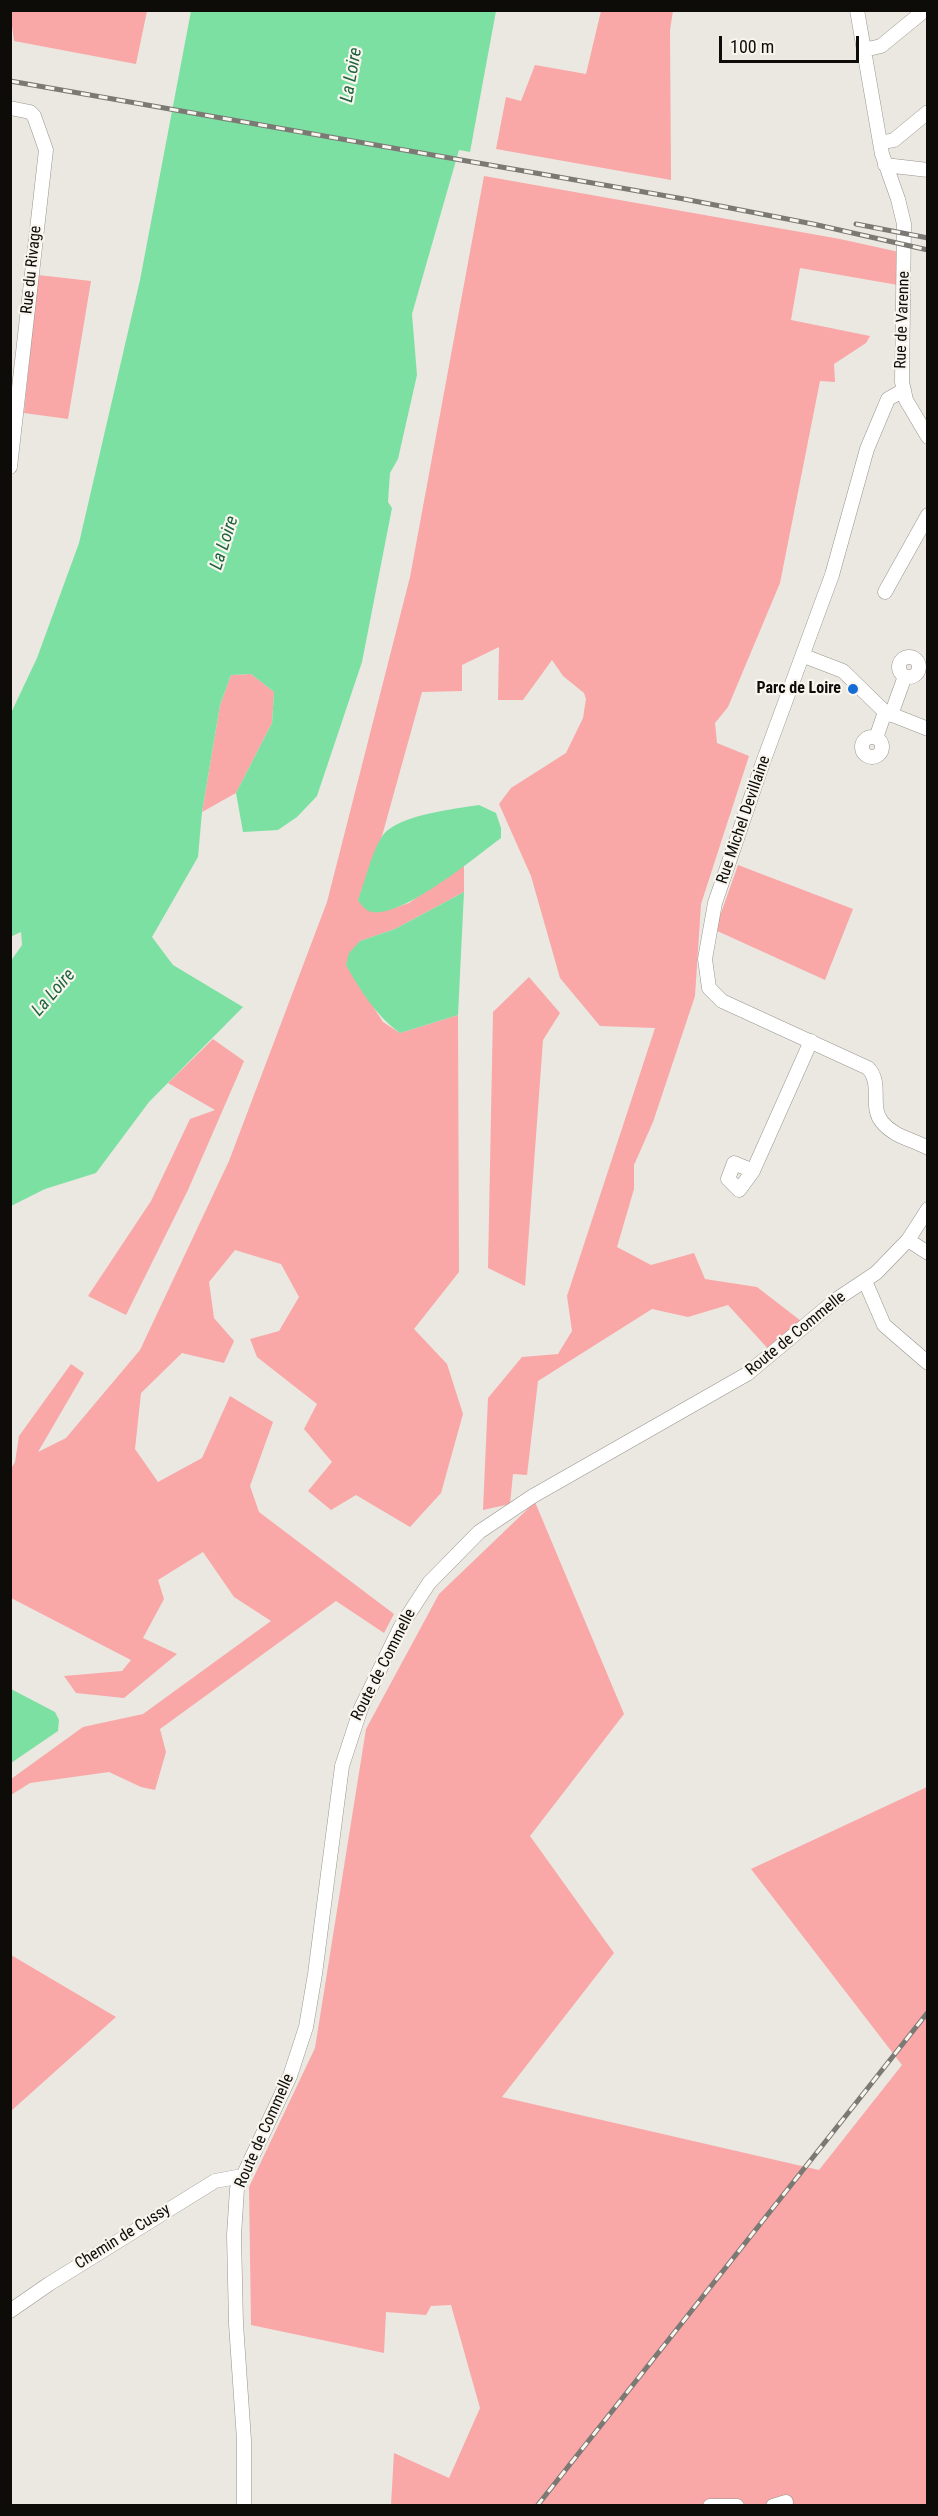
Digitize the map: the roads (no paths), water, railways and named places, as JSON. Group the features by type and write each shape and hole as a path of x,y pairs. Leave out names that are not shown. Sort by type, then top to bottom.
{"street":[{"name":"Rue de Varenne","path":"857,10 880,143 885,165 898,199 905,234 901,363 904,390 909,406 927,437"},
{"path":"864,50 881,46 925,10"},
{"name":"Rue du Rivage","path":"10,108 30,112 34,116 46,150 18,334 10,467"},
{"path":"880,143 894,140 927,112"},
{"path":"885,165 927,170"},
{"name":"Rue Michel Devillaine","path":"904,390 888,399 867,449 832,575 754,788 715,903 705,958 709,988 722,1001 867,1068 876,1084 877,1112 882,1123 906,1140 927,1148"},
{"path":"885,592 927,515"},
{"path":"804,656 849,674 888,713 927,729"},
{"path":"876,738 905,676"},
{"path":"753,1171 811,1041"},
{"name":"Route de Commelle","path":"244,2505 244,2440 236,2324 234,2235 237,2189 290,2076 306,2027 342,1766 352,1732 375,1678 414,1604 442,1568 479,1532 533,1496 747,1374 837,1299 876,1273 908,1240 927,1209"},
{"path":"908,1240 927,1253"},
{"path":"865,1281 884,1325 927,1364"},
{"name":"Chemin de Cussy","path":"10,2311 49,2284 215,2181 242,2176"},
{"path":"710,2505 737,2505"}],"water":[{"name":"La Loire","path":"191,11 496,11 470,152 459,150 412,314 417,375 398,459 390,473 388,502 392,508 362,662 317,796 297,817 278,830 243,832 236,793 272,723 274,692 251,674 231,675 220,705 202,812 198,857 152,937 173,965 243,1007 149,1102 96,1173 45,1189 11,1206 10,962 22,945 21,932 10,937 11,713 37,658 79,543 140,280"},
{"path":"479,805 496,813 501,828 501,838 457,872 402,905 386,911 372,912 362,906 358,900 372,858 383,835 390,828 427,814"},
{"path":"464,892 458,1015 400,1033 376,1011 357,984 346,965 349,953 360,941 395,929"},
{"path":"11,1689 55,1712 59,1720 58,1731 11,1763"}],"railway":[{"path":"10,81 684,199 813,224 928,250"},
{"path":"856,224 928,238"},
{"path":"537,2506 928,2012"}],"place":[{"name":"Parc de Loire","path":"853,689"}]}
